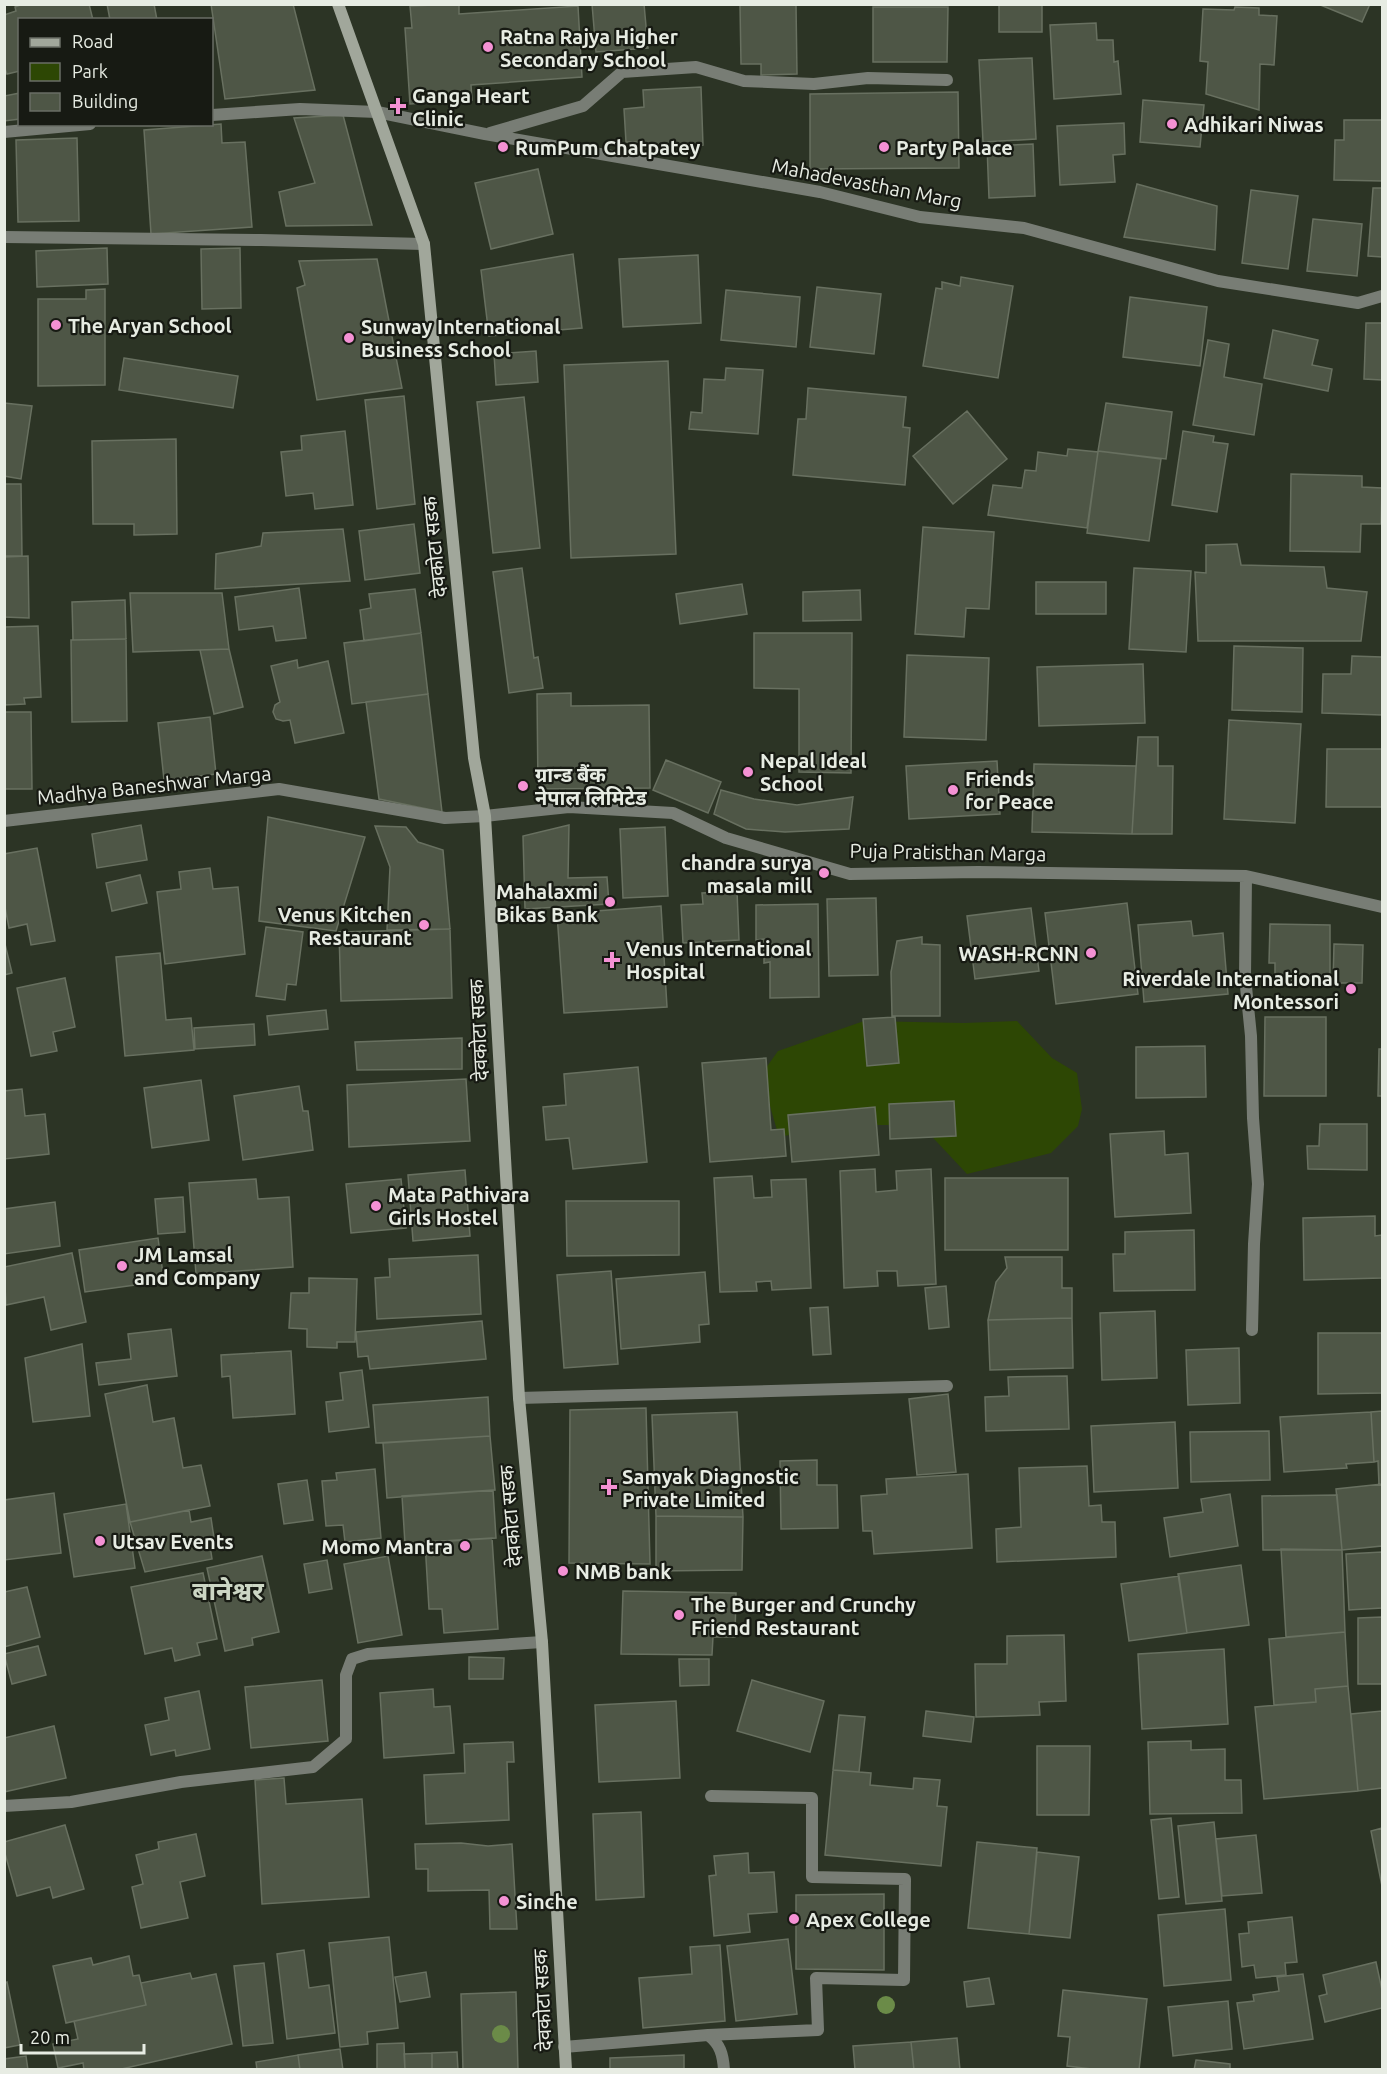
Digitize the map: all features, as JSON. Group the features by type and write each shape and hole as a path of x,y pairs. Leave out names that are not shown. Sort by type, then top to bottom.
{"main road":[{"name":"देवकोटा सडक","path":"338,4 424,244 474,758 485,816 519,1398 542,1642 566,2070"}],"street":[{"path":"485,134 583,106 622,72 696,68 744,81 814,84 868,78 947,80"},
{"name":"Mahadevasthan Marg","path":"213,116 300,109 377,112 485,134 819,192 920,217 1024,228 1218,281 1358,303 1383,296"},
{"path":"4,132 68,126"},
{"path":"4,237 424,244"},
{"name":"Madhya Baneshwar Marga","path":"4,821 279,789 445,818 485,816"},
{"name":"Puja Pratisthan Marga","path":"485,816 569,807 673,813 726,838 850,874 978,872 1246,876 1383,907"},
{"path":"1246,876 1245,977 1251,1036 1253,1118 1258,1184 1252,1330"},
{"path":"519,1398 947,1386"},
{"path":"4,1806 72,1802 181,1782 313,1767 346,1739 346,1675 352,1659 368,1654 542,1642"},
{"path":"564,2047 708,2035 818,2030 816,1978 904,1980 905,1879 812,1877 812,1798 711,1796"},
{"path":"708,2035 718,2043 724,2059 724,2070"}],"green space":[{"path":"864,1021 964,1023 1017,1021 1052,1058 1077,1073 1082,1109 1078,1126 1051,1153 967,1174 921,1125 841,1125 779,1137 761,1075 778,1051"}],"building":[{"path":"23,4 89,4 92,18 18,18 18,71 7,74 4,66 4,15 16,11 15,7"},
{"path":"107,4 154,4 157,18 110,18"},
{"path":"211,4 293,4 315,90 225,99"},
{"name":"Ratna Rajya Higher Secondary School","path":"459,4 459,14 578,6 582,77 471,85 472,100 410,104 405,28 412,28 410,6"},
{"path":"592,4 644,4 648,48 596,52"},
{"path":"796,4 797,74 761,75 761,64 741,64 740,5"},
{"path":"999,4 1042,4 1042,32 999,32"},
{"path":"1318,4 1370,4 1362,22"},
{"path":"873,7 948,7 947,62 873,62"},
{"path":"1235,7 1259,8 1259,15 1277,16 1274,65 1260,64 1259,110 1206,94 1208,62 1200,61 1203,9 1234,10"},
{"path":"1096,23 1097,40 1113,40 1114,62 1118,61 1121,94 1054,99 1050,25"},
{"path":"1032,58 1036,139 983,142 979,60"},
{"path":"701,87 703,145 642,148 641,142 626,142 624,109 644,107 643,90"},
{"name":"Party Palace","path":"958,92 959,168 810,169 810,94"},
{"path":"18,93 18,119 4,121 4,96"},
{"name":"Adhikari Niwas","path":"1143,100 1204,105 1200,147 1140,142"},
{"path":"343,115 372,225 286,226 279,192 315,183 294,118"},
{"path":"1344,120 1382,120 1382,181 1334,180 1335,140 1344,140"},
{"path":"1124,123 1125,154 1113,155 1115,182 1060,185 1057,126"},
{"path":"221,124 222,143 245,142 252,227 151,234 144,130"},
{"path":"77,138 79,221 18,222 16,140"},
{"path":"1033,144 1035,196 989,198 987,146"},
{"path":"538,169 553,234 491,249 475,183"},
{"path":"1137,184 1217,206 1215,250 1124,237"},
{"path":"1373,188 1382,188 1382,257 1368,256"},
{"path":"1251,190 1298,196 1288,269 1242,263"},
{"path":"1313,219 1362,224 1357,276 1307,271"},
{"path":"107,248 108,284 37,287 36,251"},
{"path":"240,248 241,308 202,309 201,249"},
{"path":"573,254 582,328 489,336 481,270"},
{"path":"698,255 701,323 623,327 619,259"},
{"name":"Sunway International Business School","path":"377,259 402,388 317,400 297,288 305,285 299,261"},
{"path":"961,277 1013,286 998,378 923,366 936,288 942,289 942,282 960,286"},
{"path":"817,287 881,294 874,354 810,347"},
{"path":"105,289 105,385 38,386 38,299 86,299 86,290"},
{"path":"726,290 800,297 796,347 721,340"},
{"path":"1130,297 1207,307 1200,366 1123,357"},
{"path":"1366,323 1382,323 1382,380 1364,379"},
{"path":"1273,330 1318,340 1312,365 1332,369 1328,391 1264,378"},
{"path":"1208,340 1229,344 1224,377 1262,384 1254,435 1193,425"},
{"path":"536,351 538,382 496,385 494,354"},
{"path":"124,358 238,376 233,408 119,390"},
{"path":"668,361 676,554 571,558 564,365"},
{"path":"726,368 763,370 758,434 689,429 691,412 702,413 704,379 725,380"},
{"path":"808,388 906,397 903,427 910,428 905,485 793,475 798,419 806,419"},
{"path":"404,396 415,504 377,509 365,400"},
{"path":"524,397 540,548 493,553 477,402"},
{"path":"4,403 32,406 21,479 4,476"},
{"path":"1106,403 1172,412 1166,459 1098,451"},
{"path":"967,411 1007,459 953,504 913,456"},
{"path":"345,431 353,505 315,509 313,493 286,496 281,452 302,450 301,436"},
{"path":"1183,431 1214,436 1213,442 1228,444 1217,512 1172,505"},
{"path":"176,439 177,534 134,535 134,524 93,524 92,441"},
{"path":"1068,449 1098,452 1087,528 988,515 993,485 1022,488 1025,470 1036,471 1038,452 1067,456"},
{"path":"1098,451 1161,459 1149,541 1087,533"},
{"path":"1291,474 1362,476 1362,487 1382,488 1381,524 1361,524 1360,552 1290,551"},
{"path":"4,484 21,484 22,556 4,556"},
{"path":"414,524 420,573 365,580 359,531"},
{"path":"923,527 994,532 989,609 966,608 964,637 915,634"},
{"path":"343,529 350,581 215,589 216,554 261,546 263,533"},
{"path":"1237,544 1241,565 1324,567 1327,588 1367,592 1361,641 1198,641 1195,572 1206,573 1206,545"},
{"path":"28,556 29,618 4,617 4,557"},
{"path":"522,568 534,658 538,657 543,688 509,693 493,572"},
{"path":"1134,568 1191,571 1186,652 1129,649"},
{"path":"1036,582 1106,582 1106,614 1036,614"},
{"path":"742,584 747,614 680,624 676,594"},
{"path":"299,588 306,638 276,641 273,626 239,630 235,597"},
{"path":"415,589 421,633 364,641 360,610 371,608 369,594"},
{"path":"860,590 861,620 803,621 803,592"},
{"path":"130,593 222,593 229,649 133,652"},
{"path":"125,600 126,639 73,640 72,602"},
{"path":"38,626 41,697 24,698 25,704 4,705 4,627"},
{"path":"421,633 428,694 352,704 344,643"},
{"path":"754,633 852,633 851,773 799,772 799,689 754,688"},
{"path":"126,639 127,721 72,722 71,640"},
{"path":"1234,646 1303,648 1302,712 1232,710"},
{"path":"229,649 243,707 214,714 200,650"},
{"path":"907,655 989,658 986,740 904,737"},
{"path":"1352,656 1382,657 1382,715 1322,713 1323,674 1351,674"},
{"path":"297,660 298,668 328,661 344,733 295,743 290,720 276,719 273,712 275,705 280,702 271,666"},
{"path":"1143,664 1145,723 1039,726 1037,667"},
{"path":"571,693 571,706 649,705 650,788 538,789 537,694"},
{"path":"428,694 442,812 379,799 366,702"},
{"path":"4,712 31,712 32,789 4,789"},
{"path":"210,717 216,774 164,780 158,723"},
{"path":"1229,720 1301,724 1295,823 1224,819"},
{"path":"1138,737 1158,737 1158,766 1173,766 1172,834 1132,834"},
{"path":"1327,749 1382,749 1382,807 1326,807"},
{"path":"666,760 721,782 708,813 653,790"},
{"name":"Friends for Peace","path":"997,761 1000,814 909,819 906,766"},
{"path":"1034,764 1136,766 1132,834 1032,832"},
{"path":"721,790 754,799 797,805 853,797 849,829 785,832 746,829 714,814"},
{"path":"268,817 365,837 336,931 259,921"},
{"path":"141,825 147,860 97,868 92,834"},
{"path":"569,825 568,878 607,877 609,904 525,909 523,836"},
{"path":"375,826 406,827 418,842 443,850 450,929 387,930 390,867"},
{"path":"665,827 668,896 623,898 620,829"},
{"path":"37,848 55,941 31,945 27,924 9,928 4,902 4,854"},
{"path":"210,868 213,889 238,887 245,954 165,964 157,892 181,889 179,872"},
{"path":"140,875 147,903 112,911 106,883"},
{"path":"737,891 739,940 683,943 681,905 703,904 702,893"},
{"path":"876,898 878,975 829,976 827,899"},
{"name":"WASH-RCNN","path":"1127,903 1138,994 1056,1004 1045,913"},
{"path":"818,904 819,997 770,998 770,962 764,963 764,939 756,940 756,905"},
{"name":"Venus International Hospital","path":"661,906 667,1007 564,1013 557,914"},
{"path":"1031,908 1039,971 975,979 967,916"},
{"path":"1191,921 1193,936 1223,933 1228,994 1144,1002 1138,925"},
{"path":"1270,924 1330,925 1330,985 1275,985 1275,963 1269,963"},
{"path":"266,927 303,932 296,985 287,984 285,1000 256,996"},
{"path":"450,929 452,998 341,1001 339,932"},
{"path":"922,937 922,944 940,945 940,1016 892,1016 891,972 897,941"},
{"path":"4,940 12,973 4,975"},
{"path":"1334,944 1363,945 1362,983 1333,983"},
{"path":"160,953 166,1020 191,1018 194,1050 125,1056 116,957"},
{"path":"65,978 75,1027 53,1032 57,1051 31,1056 17,988"},
{"path":"326,1010 328,1029 269,1035 267,1016"},
{"path":"895,1017 899,1063 867,1066 863,1019"},
{"path":"1265,1017 1326,1017 1326,1096 1264,1096"},
{"path":"254,1024 255,1045 195,1049 194,1028"},
{"path":"462,1038 462,1069 357,1070 355,1042"},
{"path":"1205,1046 1206,1097 1136,1098 1136,1047"},
{"path":"1379,1049 1382,1049 1382,1096 1378,1096"},
{"path":"766,1058 771,1130 784,1129 786,1156 710,1162 702,1063"},
{"path":"638,1067 647,1162 573,1169 569,1138 546,1140 543,1107 566,1105 564,1074"},
{"path":"466,1079 470,1141 349,1147 347,1085"},
{"path":"201,1080 209,1140 152,1148 144,1088"},
{"path":"299,1086 303,1111 308,1111 313,1150 243,1160 234,1096"},
{"path":"22,1089 25,1116 45,1114 49,1154 4,1159 4,1091"},
{"path":"954,1101 956,1136 890,1139 889,1104"},
{"path":"875,1107 879,1155 792,1162 788,1115"},
{"path":"1320,1124 1367,1124 1367,1170 1308,1169 1307,1146 1319,1146"},
{"path":"1164,1131 1165,1155 1188,1153 1191,1213 1115,1217 1110,1134"},
{"path":"875,1169 876,1192 897,1190 896,1171 931,1169 936,1284 898,1286 897,1271 877,1271 878,1286 844,1288 840,1171"},
{"path":"465,1170 470,1236 413,1241 408,1175"},
{"path":"752,1176 754,1198 772,1197 771,1180 806,1179 811,1288 772,1290 771,1281 756,1282 757,1291 720,1292 714,1178"},
{"path":"945,1178 1068,1178 1068,1250 945,1250"},
{"path":"256,1179 258,1199 289,1197 293,1267 196,1274 189,1183"},
{"name":"Mata Pathivara Girls Hostel","path":"401,1179 406,1228 351,1233 346,1184"},
{"path":"183,1197 185,1232 158,1234 155,1199"},
{"path":"566,1201 679,1201 679,1255 567,1256"},
{"path":"55,1202 60,1246 4,1254 4,1209"},
{"path":"1375,1216 1375,1236 1382,1235 1382,1278 1304,1280 1303,1218"},
{"path":"1194,1230 1195,1290 1114,1291 1113,1254 1125,1254 1125,1232"},
{"name":"JM Lamsal and Company","path":"158,1238 164,1281 85,1292 79,1250"},
{"path":"72,1253 86,1322 51,1330 44,1297 6,1305 4,1267"},
{"path":"478,1255 481,1314 377,1319 375,1278 390,1277 389,1259"},
{"path":"1005,1257 1062,1257 1062,1288 1072,1288 1072,1318 988,1320 996,1282 1007,1268"},
{"path":"611,1271 618,1364 564,1368 557,1275"},
{"path":"705,1272 709,1324 699,1325 700,1342 621,1349 616,1279"},
{"path":"309,1278 357,1279 355,1342 337,1342 337,1348 307,1347 307,1329 289,1328 291,1293 309,1293"},
{"path":"946,1286 949,1327 929,1329 925,1288"},
{"path":"828,1307 831,1354 813,1355 810,1308"},
{"path":"1155,1311 1157,1378 1102,1380 1100,1313"},
{"path":"1072,1318 1073,1368 990,1370 988,1320"},
{"path":"482,1321 486,1359 370,1369 368,1356 358,1357 356,1332"},
{"path":"171,1329 177,1376 99,1385 96,1363 131,1359 128,1334"},
{"path":"1318,1333 1382,1333 1382,1393 1318,1394"},
{"path":"82,1344 90,1416 33,1422 25,1358"},
{"path":"1239,1348 1240,1403 1188,1405 1186,1350"},
{"path":"291,1351 295,1414 233,1418 230,1376 222,1377 221,1355"},
{"path":"362,1370 369,1427 329,1432 326,1402 343,1400 340,1373"},
{"path":"1067,1376 1069,1429 986,1431 985,1397 1009,1396 1008,1377"},
{"path":"147,1385 153,1422 174,1418 183,1468 201,1465 210,1506 130,1522 105,1394"},
{"path":"948,1394 956,1472 917,1475 909,1399"},
{"path":"488,1397 490,1436 376,1443 373,1405"},
{"name":"Samyak Diagnostic Private Limited","path":"646,1408 650,1564 569,1563 570,1410"},
{"path":"1382,1411 1382,1484 1379,1485 1378,1461 1374,1462 1371,1412"},
{"path":"737,1412 743,1517 656,1516 652,1415"},
{"path":"1371,1412 1374,1462 1346,1464 1347,1468 1284,1472 1280,1417"},
{"path":"1175,1422 1178,1488 1094,1492 1091,1426"},
{"path":"1269,1431 1270,1480 1191,1482 1190,1432"},
{"path":"490,1436 495,1490 387,1498 383,1443"},
{"path":"817,1460 817,1485 837,1485 838,1528 781,1529 780,1461"},
{"path":"1087,1466 1089,1506 1101,1505 1102,1522 1115,1522 1116,1557 997,1562 996,1529 1021,1527 1019,1468"},
{"path":"375,1469 381,1538 345,1542 343,1525 326,1526 322,1481 337,1480 336,1473"},
{"path":"968,1474 972,1548 874,1554 872,1531 863,1531 861,1496 887,1494 886,1479"},
{"path":"307,1480 313,1520 284,1524 278,1484"},
{"path":"1382,1484 1382,1546 1342,1550 1336,1489"},
{"path":"493,1490 496,1538 405,1544 402,1496"},
{"path":"54,1493 61,1553 4,1560 4,1500"},
{"path":"1230,1494 1238,1546 1170,1557 1164,1518 1203,1512 1201,1499"},
{"path":"1337,1495 1342,1550 1263,1550 1262,1496"},
{"name":"Utsav Events","path":"126,1504 135,1568 74,1577 64,1514"},
{"path":"189,1510 191,1522 211,1518 214,1538 209,1539 212,1559 145,1572 130,1522"},
{"path":"656,1516 743,1517 742,1570 656,1571"},
{"path":"492,1538 498,1629 444,1633 442,1609 429,1609 425,1542"},
{"path":"1281,1549 1342,1550 1345,1632 1286,1637"},
{"path":"1382,1552 1382,1608 1349,1610 1346,1554"},
{"path":"262,1556 279,1632 252,1638 253,1645 225,1651 207,1568"},
{"path":"388,1556 402,1635 358,1643 344,1564"},
{"path":"327,1560 332,1589 309,1593 304,1564"},
{"path":"1241,1565 1249,1625 1187,1633 1178,1574"},
{"path":"203,1573 217,1639 197,1643 200,1655 175,1661 172,1648 145,1654 131,1587"},
{"path":"1179,1576 1187,1633 1129,1641 1121,1584"},
{"path":"27,1587 40,1637 4,1647 4,1592"},
{"name":"The Burger and Crunchy Friend Restaurant","path":"623,1591 736,1593 735,1637 713,1637 712,1655 621,1654"},
{"path":"1382,1617 1382,1684 1358,1684 1358,1618"},
{"path":"1345,1632 1348,1686 1315,1689 1316,1702 1274,1705 1269,1639"},
{"path":"1064,1635 1066,1701 1039,1702 1040,1715 976,1717 975,1664 1007,1664 1007,1636"},
{"path":"38,1646 46,1675 12,1684 4,1654"},
{"path":"1224,1649 1228,1724 1142,1729 1138,1654"},
{"path":"469,1657 504,1658 503,1679 469,1679"},
{"path":"679,1659 709,1659 709,1685 680,1686"},
{"path":"322,1680 328,1741 251,1748 245,1687"},
{"path":"752,1680 824,1701 810,1752 737,1731"},
{"path":"1348,1686 1358,1791 1264,1799 1255,1707 1316,1702 1315,1689"},
{"path":"433,1689 434,1707 450,1706 454,1753 384,1758 380,1693"},
{"path":"199,1691 210,1749 176,1756 175,1750 151,1755 145,1725 169,1720 165,1698"},
{"path":"676,1701 680,1778 599,1782 595,1705"},
{"path":"926,1711 974,1717 971,1742 923,1736"},
{"path":"1382,1711 1382,1788 1358,1791 1351,1714"},
{"path":"839,1715 865,1717 859,1772 833,1770"},
{"path":"54,1726 66,1778 4,1792 4,1738"},
{"path":"1191,1741 1191,1750 1225,1749 1225,1780 1241,1780 1242,1813 1150,1814 1148,1742"},
{"path":"513,1742 514,1762 507,1762 509,1820 426,1824 424,1775 465,1773 464,1744"},
{"path":"1037,1746 1090,1746 1089,1815 1037,1815"},
{"path":"833,1770 871,1773 870,1785 913,1789 914,1778 940,1780 937,1806 947,1807 941,1866 825,1855"},
{"path":"284,1778 286,1804 362,1799 369,1897 262,1904 255,1780"},
{"path":"641,1812 644,1897 596,1900 593,1814"},
{"path":"1171,1818 1179,1897 1159,1899 1151,1820"},
{"path":"1214,1822 1222,1901 1186,1904 1178,1826"},
{"path":"65,1825 84,1889 53,1898 50,1887 17,1896 4,1850 4,1842"},
{"path":"1382,1828 1382,1886 1371,1831"},
{"path":"196,1834 205,1876 180,1882 188,1918 141,1928 132,1887 143,1884 136,1855 159,1849 158,1842"},
{"path":"1256,1835 1262,1893 1222,1896 1216,1839"},
{"path":"977,1842 1037,1848 1029,1934 968,1928"},
{"path":"461,1843 488,1846 512,1844 517,1929 490,1929 489,1890 428,1891 428,1869 416,1869 415,1844"},
{"path":"1037,1852 1079,1857 1070,1938 1029,1934"},
{"path":"748,1853 749,1873 774,1872 777,1912 748,1914 750,1932 714,1936 709,1876 716,1875 714,1856"},
{"path":"884,1894 884,1970 796,1969 796,1895"},
{"path":"1225,1909 1231,1980 1164,1986 1158,1915"},
{"path":"1292,1917 1297,1962 1285,1963 1286,1975 1256,1978 1254,1965 1242,1967 1239,1934 1249,1933 1248,1922"},
{"path":"389,1937 398,2028 367,2032 368,2044 340,2047 329,1943"},
{"name":"Apex College","path":"788,1939 797,2014 736,2021 727,1946"},
{"path":"720,1945 725,2021 643,2028 639,1978 692,1974 690,1947"},
{"path":"304,1950 309,1988 329,1985 335,2033 287,2039 277,1954"},
{"path":"129,1956 133,1976 139,1975 146,2005 66,2023 53,1966 91,1958 93,1965"},
{"path":"1376,1962 1382,1990 1382,2008 1325,2022 1319,1996 1327,1994 1323,1975"},
{"path":"264,1963 273,2043 243,2046 234,1966"},
{"path":"426,1972 430,1997 400,2002 395,1977"},
{"path":"190,1973 192,1979 216,1974 232,2044 117,2070 84,2070 83,2063 58,2068 53,2044 78,2039 74,2021 146,2005 141,1983"},
{"path":"1303,1974 1313,2039 1244,2049 1237,2003 1254,2001 1253,1995 1279,1991 1277,1977"},
{"path":"989,1978 994,2004 967,2007 964,1982"},
{"path":"7,1982 20,2045 4,2048 4,1983"},
{"path":"1063,1990 1147,1999 1139,2070 1100,2070 1067,2066 1070,2037 1058,2036"},
{"path":"516,1992 518,2070 463,2070 461,1994"},
{"path":"1228,2001 1232,2049 1173,2056 1168,2007"},
{"path":"957,2038 960,2070 914,2070 911,2042"},
{"path":"911,2042 914,2070 855,2070 853,2046"},
{"path":"404,2043 405,2070 377,2070 377,2044"},
{"path":"340,2049 343,2070 300,2070 298,2055"},
{"path":"457,2052 458,2070 432,2070 432,2053"},
{"path":"432,2053 432,2070 405,2070 404,2054"},
{"path":"298,2055 300,2070 257,2070 256,2062"},
{"path":"684,2055 684,2070 610,2070 610,2058"},
{"path":"26,2056 28,2070 4,2070 4,2059"},
{"path":"1196,2060 1230,2064 1230,2070 1194,2070"}],"place":[{"name":"Ratna Rajya Higher Secondary School","path":"488,47"},
{"name":"Ganga Heart Clinic","path":"398,106"},
{"name":"Adhikari Niwas","path":"1172,124"},
{"name":"RumPum Chatpatey","path":"503,147"},
{"name":"Party Palace","path":"884,147"},
{"name":"The Aryan School","path":"56,325"},
{"name":"Sunway International Business School","path":"349,338"},
{"name":"Nepal Ideal School","path":"748,772"},
{"name":"ग्रान्ड बैंक नेपाल लिमिटेड","path":"523,786"},
{"name":"Friends for Peace","path":"953,790"},
{"name":"chandra surya masala mill","path":"824,873"},
{"name":"Mahalaxmi Bikas Bank","path":"610,902"},
{"name":"Venus Kitchen Restaurant","path":"424,925"},
{"name":"WASH-RCNN","path":"1091,953"},
{"name":"Venus International Hospital","path":"612,960"},
{"name":"Riverdale International Montessori","path":"1351,989"},
{"name":"Mata Pathivara Girls Hostel","path":"376,1206"},
{"name":"JM Lamsal and Company","path":"122,1266"},
{"name":"Samyak Diagnostic Private Limited","path":"609,1487"},
{"name":"Utsav Events","path":"100,1541"},
{"name":"Momo Mantra","path":"465,1546"},
{"name":"NMB bank","path":"563,1571"},
{"name":"The Burger and Crunchy Friend Restaurant","path":"679,1615"},
{"name":"Sinche","path":"504,1901"},
{"name":"Apex College","path":"794,1919"}],"district":[{"name":"बानेश्वर","path":"228,1590"}]}
